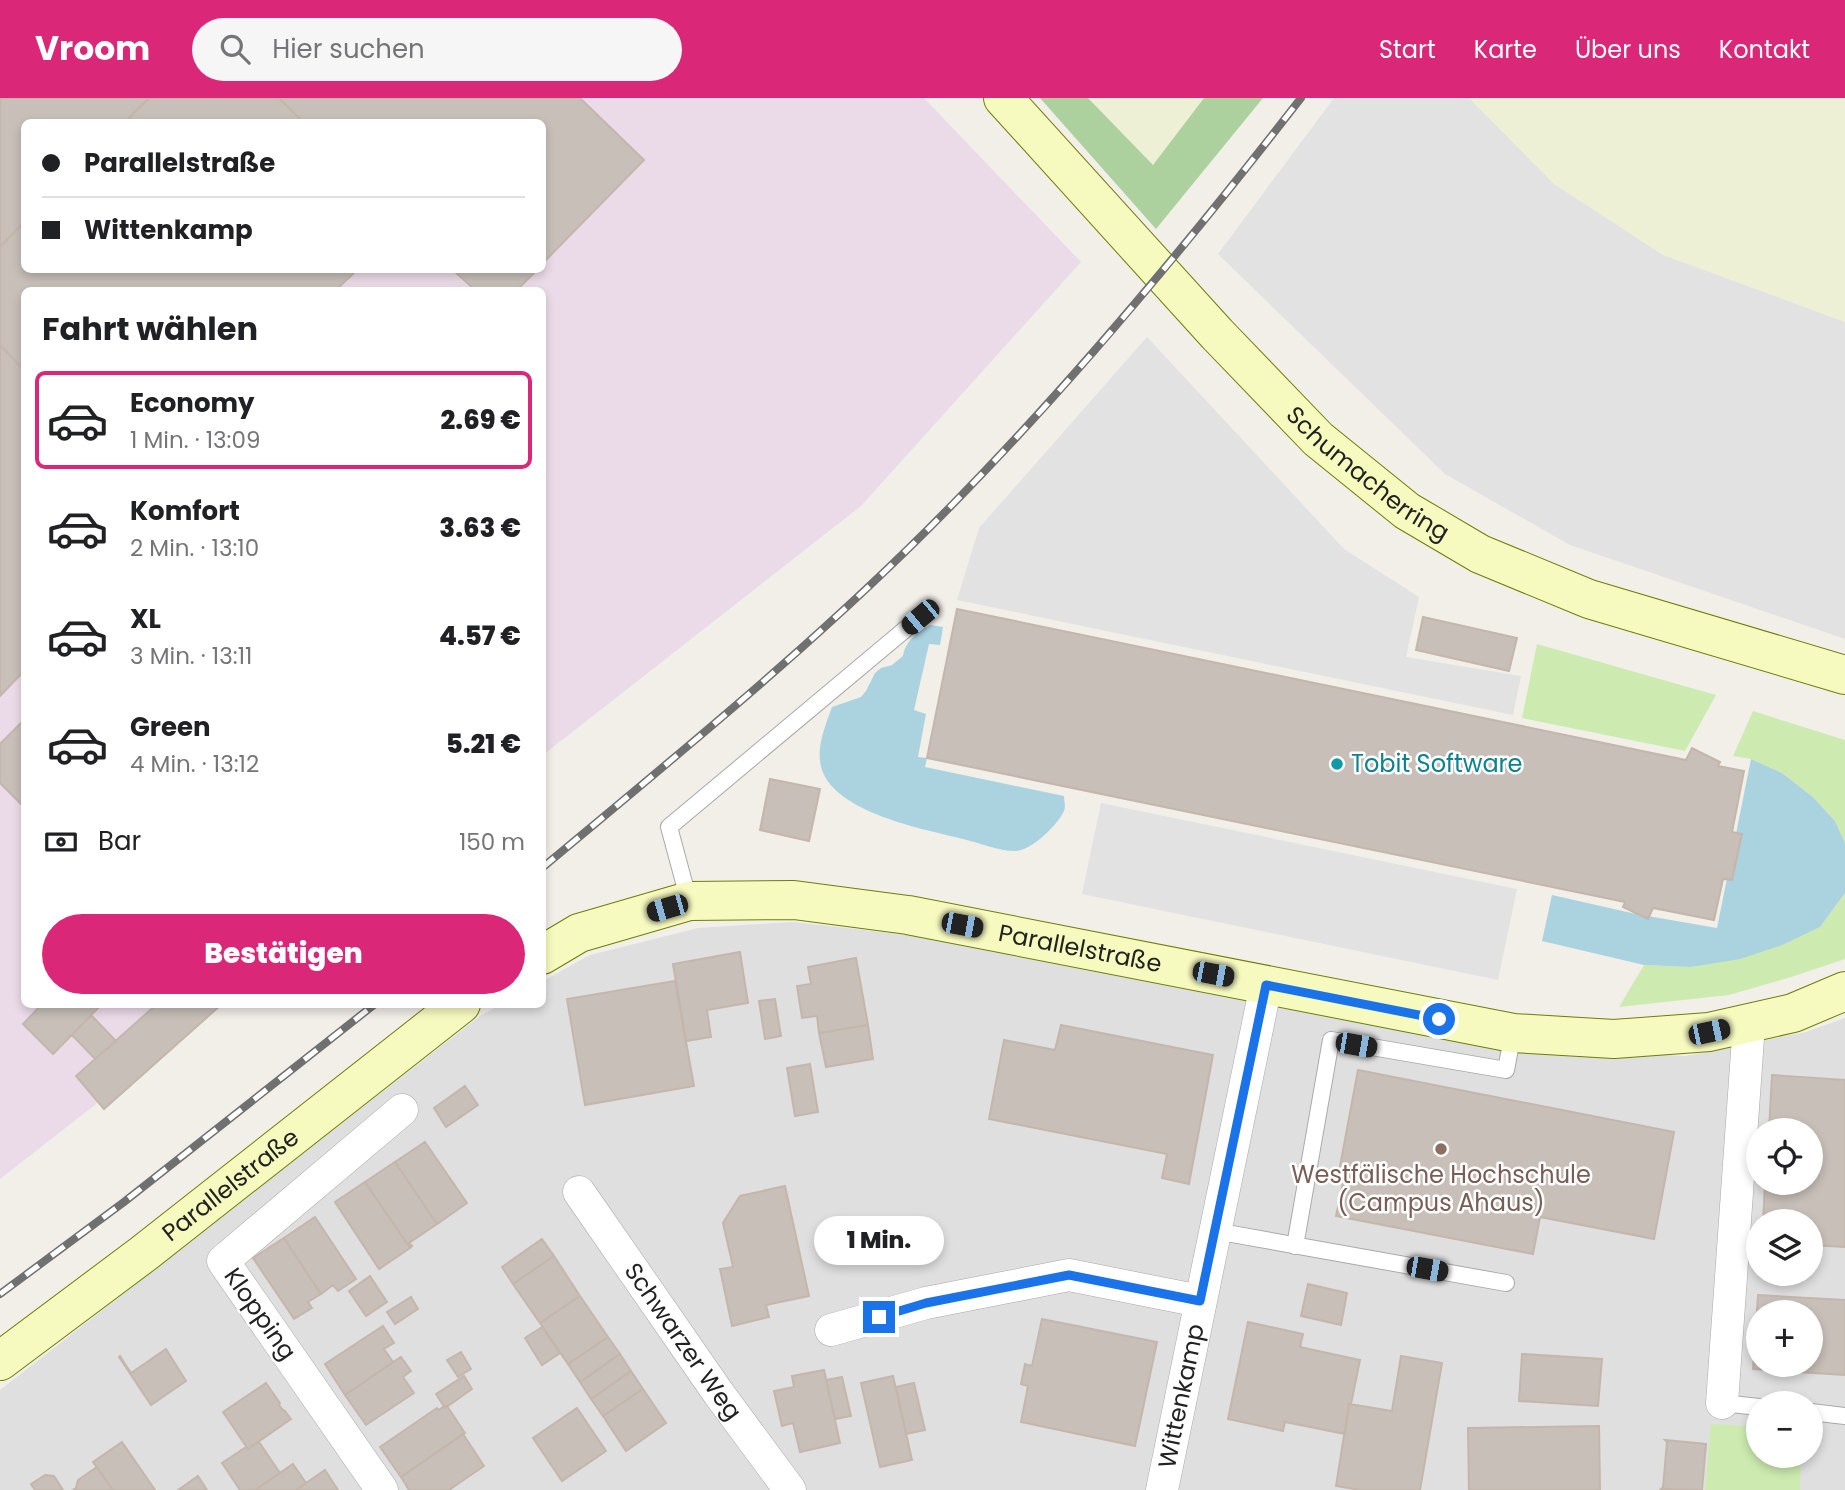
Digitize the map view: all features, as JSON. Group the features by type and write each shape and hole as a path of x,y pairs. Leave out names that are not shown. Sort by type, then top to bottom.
{"main road":[{"name":"Schumacherring","path":"1003,98 1217,334 1318,439 1408,511 1480,554 1589,599 1845,676"},
{"name":"Parallelstraße","path":"546,953 579,933 689,901 794,900 908,915 1513,1034 1614,1039 1709,1032 1793,1013 1845,991"},
{"name":"Parallelstraße","path":"0,1361 144,1254 456,1008"}],"street":[{"name":"Wittenkamp","path":"1162,1490 1266,985"},
{"path":"1722,1403 1749,1024"},
{"name":"Klopping","path":"382,1490 223,1261 402,1110"},
{"name":"Schwarzer Weg","path":"579,1192 719,1394 790,1490"},
{"name":"Wittenkamp","path":"831,1330 926,1303 1069,1275 1200,1301"}],"lane":[{"path":"689,901 668,827 920,617"},
{"path":"1295,1246 1331,1040 1506,1070 1513,1034"},
{"path":"1215,1231 1506,1283"},
{"path":"1722,1403 1746,1406"},
{"path":"1823,1413 1845,1416"}],"shaded area":[{"path":"0,98 924,98 1081,262 861,506 546,753 546,287 21,287 21,1008 219,1008 0,1179"},
{"path":"1334,98 1469,98 1554,184 1663,255 1845,322 1845,639 1570,545 1445,474 1218,254"},
{"path":"1147,337 1344,549 1419,597 1406,657 1521,676 1513,715 957,600 979,528"},
{"path":"1101,803 1517,889 1498,980 1082,894"},
{"path":"793,922 909,935 1490,1045 1686,1056 1806,1032 1845,1018 1845,1490 0,1490 0,1390 480,1016 495,1008 546,1008 546,979 590,955 698,928"}],"green space":[{"path":"1040,98 1088,98 1153,165 1204,98 1263,98 1156,229"},
{"path":"1088,98 1204,98 1153,165"},
{"path":"1469,98 1845,98 1845,322 1663,255 1554,184"},
{"path":"1537,644 1716,695 1685,751 1522,718"},
{"path":"1753,711 1845,740 1845,843 1835,821 1813,797 1782,773 1751,759 1733,756"},
{"path":"1845,893 1845,959 1729,995 1619,1007 1644,965 1692,967 1820,927"},
{"path":"1711,1424 1746,1426 1746,1468 1801,1468 1800,1490 1705,1490"}],"water":[{"path":"930,625 943,627 940,645 929,644 914,710 926,714 918,757 927,758 925,767 1064,796 1065,809 1056,824 1043,837 1021,850 996,848 883,817 845,798 831,785 822,770 820,746 832,707 861,697 875,673 903,656 906,646 921,630"},
{"path":"1751,759 1782,773 1813,797 1835,821 1845,843 1845,893 1820,927 1782,945 1740,959 1691,967 1644,965 1542,941 1552,895 1636,914 1717,928"}],"building":[{"path":"0,98 149,98 130,119 21,119 21,225 0,247"},
{"path":"149,98 279,98 300,119 130,119"},
{"path":"279,98 580,98 644,160 546,260 546,119 300,119"},
{"path":"21,225 21,273 354,273 339,287 21,287 21,367 0,345 0,247"},
{"path":"456,273 534,273 520,287 472,287"},
{"path":"0,345 21,367 21,674 0,696"},
{"name":"Tobit Software","path":"957,609 1686,760 1692,748 1720,762 1718,766 1744,771 1732,832 1742,834 1732,880 1723,879 1714,920 1653,908 1648,919 1623,907 1625,902 927,758"},
{"path":"1423,617 1517,638 1509,671 1416,650"},
{"path":"21,723 21,804 0,783 0,744"},
{"path":"770,779 820,789 809,841 760,830"},
{"path":"740,952 748,1003 707,1010 711,1037 686,1041 673,964"},
{"path":"856,958 868,1025 819,1033 817,1016 802,1018 797,986 811,984 808,967"},
{"path":"675,981 694,1086 585,1105 567,999"},
{"path":"775,999 781,1036 765,1039 759,1001"},
{"path":"38,1008 98,1008 53,1054 23,1024"},
{"path":"152,1008 218,1008 104,1109 76,1076"},
{"path":"91,1015 116,1041 95,1059 72,1035"},
{"path":"868,1025 873,1059 826,1067 819,1033"},
{"path":"1061,1025 1213,1055 1189,1184 1162,1178 1167,1154 989,1119 1004,1040 1055,1050"},
{"path":"810,1064 818,1112 795,1116 787,1068"},
{"path":"1358,1070 1674,1132 1654,1239 1540,1217 1533,1254 1336,1216 1344,1178 1338,1177"},
{"path":"1772,1075 1845,1080 1845,1247 1823,1246 1823,1209 1764,1209 1764,1195 1823,1195 1823,1118 1770,1118"},
{"path":"465,1086 478,1105 446,1127 434,1108"},
{"path":"425,1142 467,1203 437,1224 395,1162"},
{"path":"395,1162 437,1224 409,1243 412,1246 410,1248 365,1182"},
{"path":"365,1182 410,1248 379,1269 335,1202"},
{"path":"785,1186 809,1296 766,1305 769,1317 732,1326 720,1269 733,1267 723,1223 740,1196"},
{"path":"315,1217 356,1279 338,1291 333,1285 321,1294 284,1238"},
{"path":"284,1238 321,1294 308,1302 312,1308 294,1319 253,1258"},
{"path":"542,1239 554,1256 513,1284 502,1267"},
{"path":"554,1256 580,1296 540,1323 513,1284"},
{"path":"370,1276 387,1302 366,1316 349,1291"},
{"path":"1308,1284 1347,1293 1341,1325 1301,1316"},
{"path":"1758,1295 1845,1300 1845,1375 1823,1374 1823,1300 1758,1300"},
{"path":"580,1296 608,1337 568,1364 540,1323"},
{"path":"411,1297 418,1309 395,1324 387,1312"},
{"path":"1042,1319 1157,1342 1135,1446 1021,1422 1028,1386 1021,1384 1025,1364 1032,1366"},
{"path":"1248,1322 1303,1334 1300,1347 1360,1360 1345,1434 1285,1422 1283,1431 1228,1419"},
{"path":"383,1326 394,1343 384,1349 393,1362 345,1395 325,1364"},
{"path":"542,1327 560,1353 542,1365 525,1338"},
{"path":"608,1337 620,1354 580,1382 568,1364"},
{"path":"166,1349 186,1381 151,1405 119,1357 131,1373"},
{"path":"461,1352 471,1369 458,1377 447,1360"},
{"path":"620,1354 631,1371 591,1399 580,1382"},
{"path":"1522,1354 1602,1359 1598,1406 1519,1401"},
{"path":"1401,1356 1442,1363 1420,1490 1360,1490 1336,1486 1349,1404 1392,1411"},
{"path":"401,1357 411,1371 403,1377 414,1393 366,1425 345,1395"},
{"path":"824,1370 840,1443 800,1452 793,1423 782,1426 774,1391 794,1387 792,1376"},
{"path":"631,1371 643,1389 603,1416 591,1399"},
{"path":"464,1376 472,1389 445,1408 436,1394"},
{"path":"893,1376 912,1460 880,1467 861,1383"},
{"path":"842,1377 851,1416 835,1419 826,1380"},
{"path":"266,1383 291,1419 248,1449 223,1412"},
{"path":"914,1383 925,1430 906,1434 896,1387"},
{"path":"643,1389 666,1423 626,1451 603,1416"},
{"path":"447,1406 465,1433 401,1477 380,1447"},
{"path":"577,1408 606,1451 562,1481 533,1438"},
{"path":"1599,1426 1600,1490 1469,1490 1468,1428"},
{"path":"463,1434 484,1466 449,1490 409,1490 401,1477"},
{"path":"1665,1440 1706,1444 1702,1490 1661,1489 1667,1442"},
{"path":"122,1442 155,1490 113,1490 93,1462"},
{"path":"259,1442 280,1473 255,1490 240,1490 222,1463"},
{"path":"293,1464 306,1483 296,1490 255,1490"},
{"path":"97,1467 113,1490 73,1490 78,1480"},
{"path":"325,1470 338,1490 296,1490 306,1483"},
{"path":"45,1475 54,1476 63,1490 35,1490 31,1484"},
{"path":"198,1476 207,1490 178,1490"}],"railway":[{"path":"546,865 802,648 950,507 1043,409 1132,308 1301,98"},
{"path":"0,1294 124,1202 370,1008"}],"place":[{"name":"Tobit Software","path":"1337,764"},
{"name":"Westfälische Hochschule (Campus Ahaus)","path":"1441,1149"}],"route":[{"path":"879,1317 926,1303 1069,1275 1200,1301 1266,985 1439,1019"}]}
